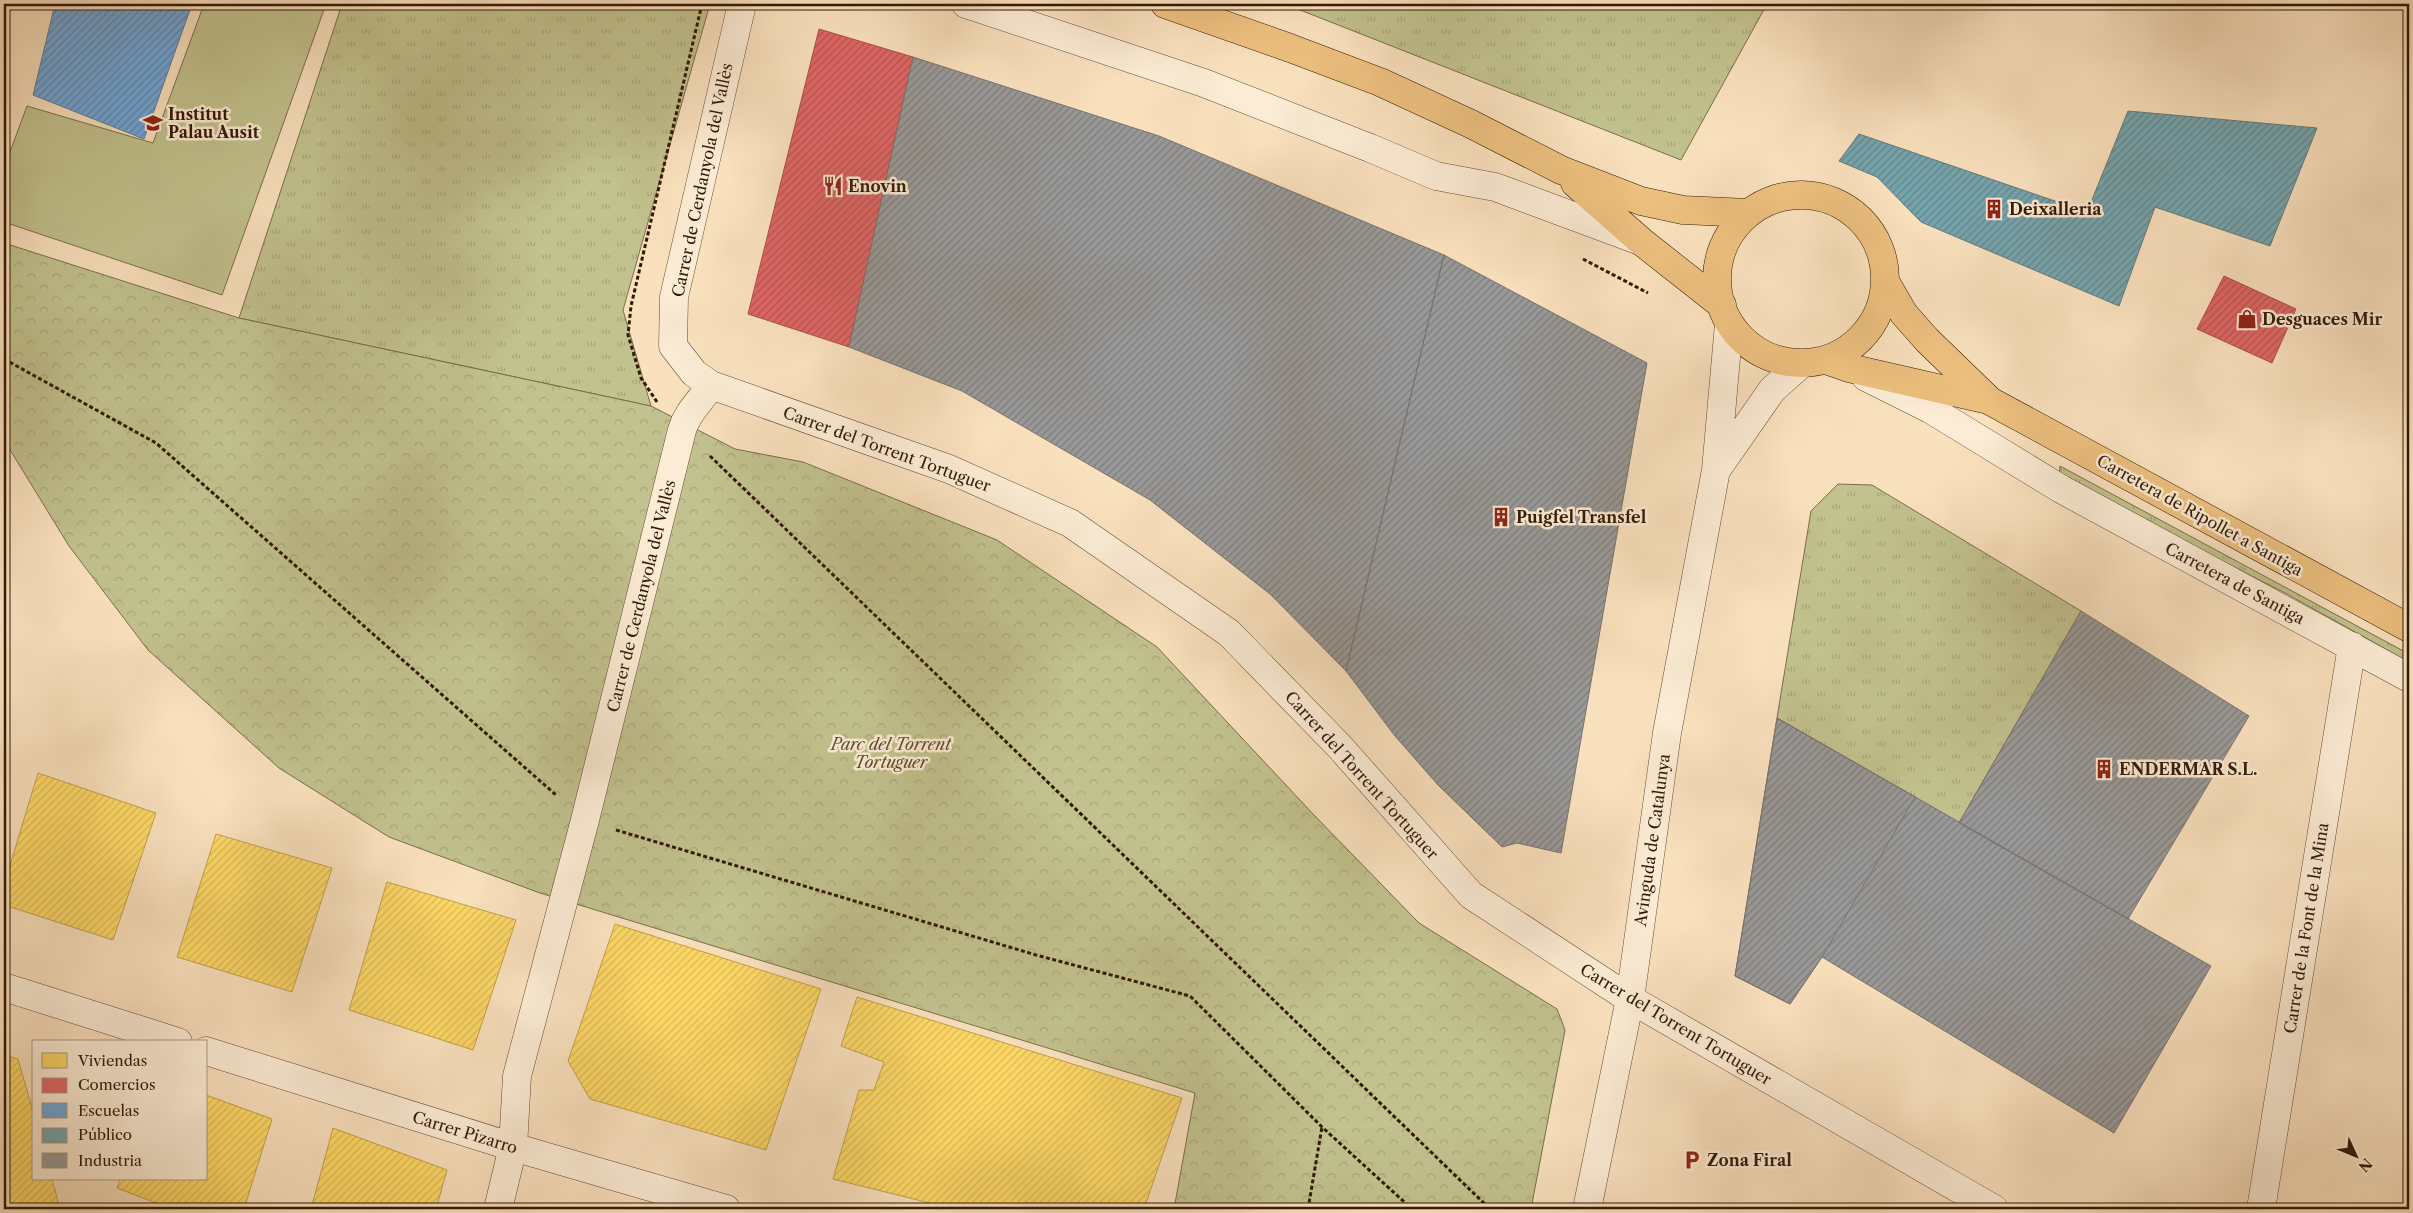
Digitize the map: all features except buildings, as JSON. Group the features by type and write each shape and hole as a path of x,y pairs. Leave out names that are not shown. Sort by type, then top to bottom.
{"main road":[{"path":"1165,4 1380,82 1471,124 1561,170 1640,201 1682,210 1749,213"},
{"path":"1561,170 1725,315 1746,345 1760,355 1776,361 1825,364 1990,401"},
{"path":"1725,315 1718,279 1723,251 1731,233 1749,213 1763,203 1779,197 1809,193 1844,204 1856,213 1875,236 1882,253 1886,283 1904,314 1927,340 1990,401"},
{"path":"1825,364 1854,344 1875,320 1886,283"},
{"name":"Carretera de Ripollet a Santiga","path":"1990,401 2409,628"}],"street":[{"name":"Carrer de Cerdanyola del Vallès","path":"498,1209 513,1147 516,1076 585,820 682,430 686,416 701,402 711,385 694,373 673,346 674,297 742,4"},
{"path":"966,4 1204,84 1370,148 1436,176 1495,188 1642,242"},
{"name":"Avinguda de Catalunya","path":"1587,1209 1630,999 1667,733 1716,470 1725,315"},
{"name":"Avinguda de Catalunya","path":"1716,470 1772,390 1825,364"},
{"name":"Carretera de Santiga","path":"1825,364 1930,409 2061,490 2409,678"},
{"name":"Carrer del Torrent Tortuguer","path":"711,385 949,468 1070,523 1229,633 1340,747 1471,895 1630,999 1994,1209"},
{"name":"Carrer de la Font de la Mina","path":"2261,1209 2352,646"},
{"path":"4,987 172,1040"},
{"name":"Carrer Pizarro","path":"208,1052 513,1147 726,1209"}],"path":[{"path":"702,4 630,306 628,335 641,378 662,408 682,430 1490,1209"},
{"path":"4,359 156,443 585,820 1036,955 1190,996 1322,1127 1412,1209"},
{"path":"1308,1209 1322,1127"}],"green space":[{"name":"Institut Palau Ausit","path":"204,4 326,4 222,295 4,222 4,168 27,106 153,143"},
{"path":"342,4 710,4 623,310 651,406 239,318"},
{"path":"1285,4 1767,4 1681,160"},
{"name":"Parc del Torrent Tortuguer","path":"4,243 239,318 651,406 735,449 803,462 997,540 1157,647 1313,814 1419,923 1557,1009 1565,1030 1531,1209 1174,1209 1195,1093 540,893 389,837 279,768 148,650 69,546 4,440"},
{"path":"2060,466 2409,654 2409,662 2285,593 2059,478"},
{"path":"1838,484 1872,485 2081,611 1959,823 1777,718 1811,511"}],"place":[{"name":"Institut Palau Ausit","path":"153,123"},
{"name":"Enovin","path":"833,186"},
{"name":"Deixalleria","path":"1994,209"},
{"name":"Desguaces Mir","path":"2247,319"},
{"name":"Puigfel Transfel","path":"1501,517"},
{"name":"ENDERMAR S.L.","path":"2104,769"},
{"name":"Zona Firal","path":"1692,1160"}]}
